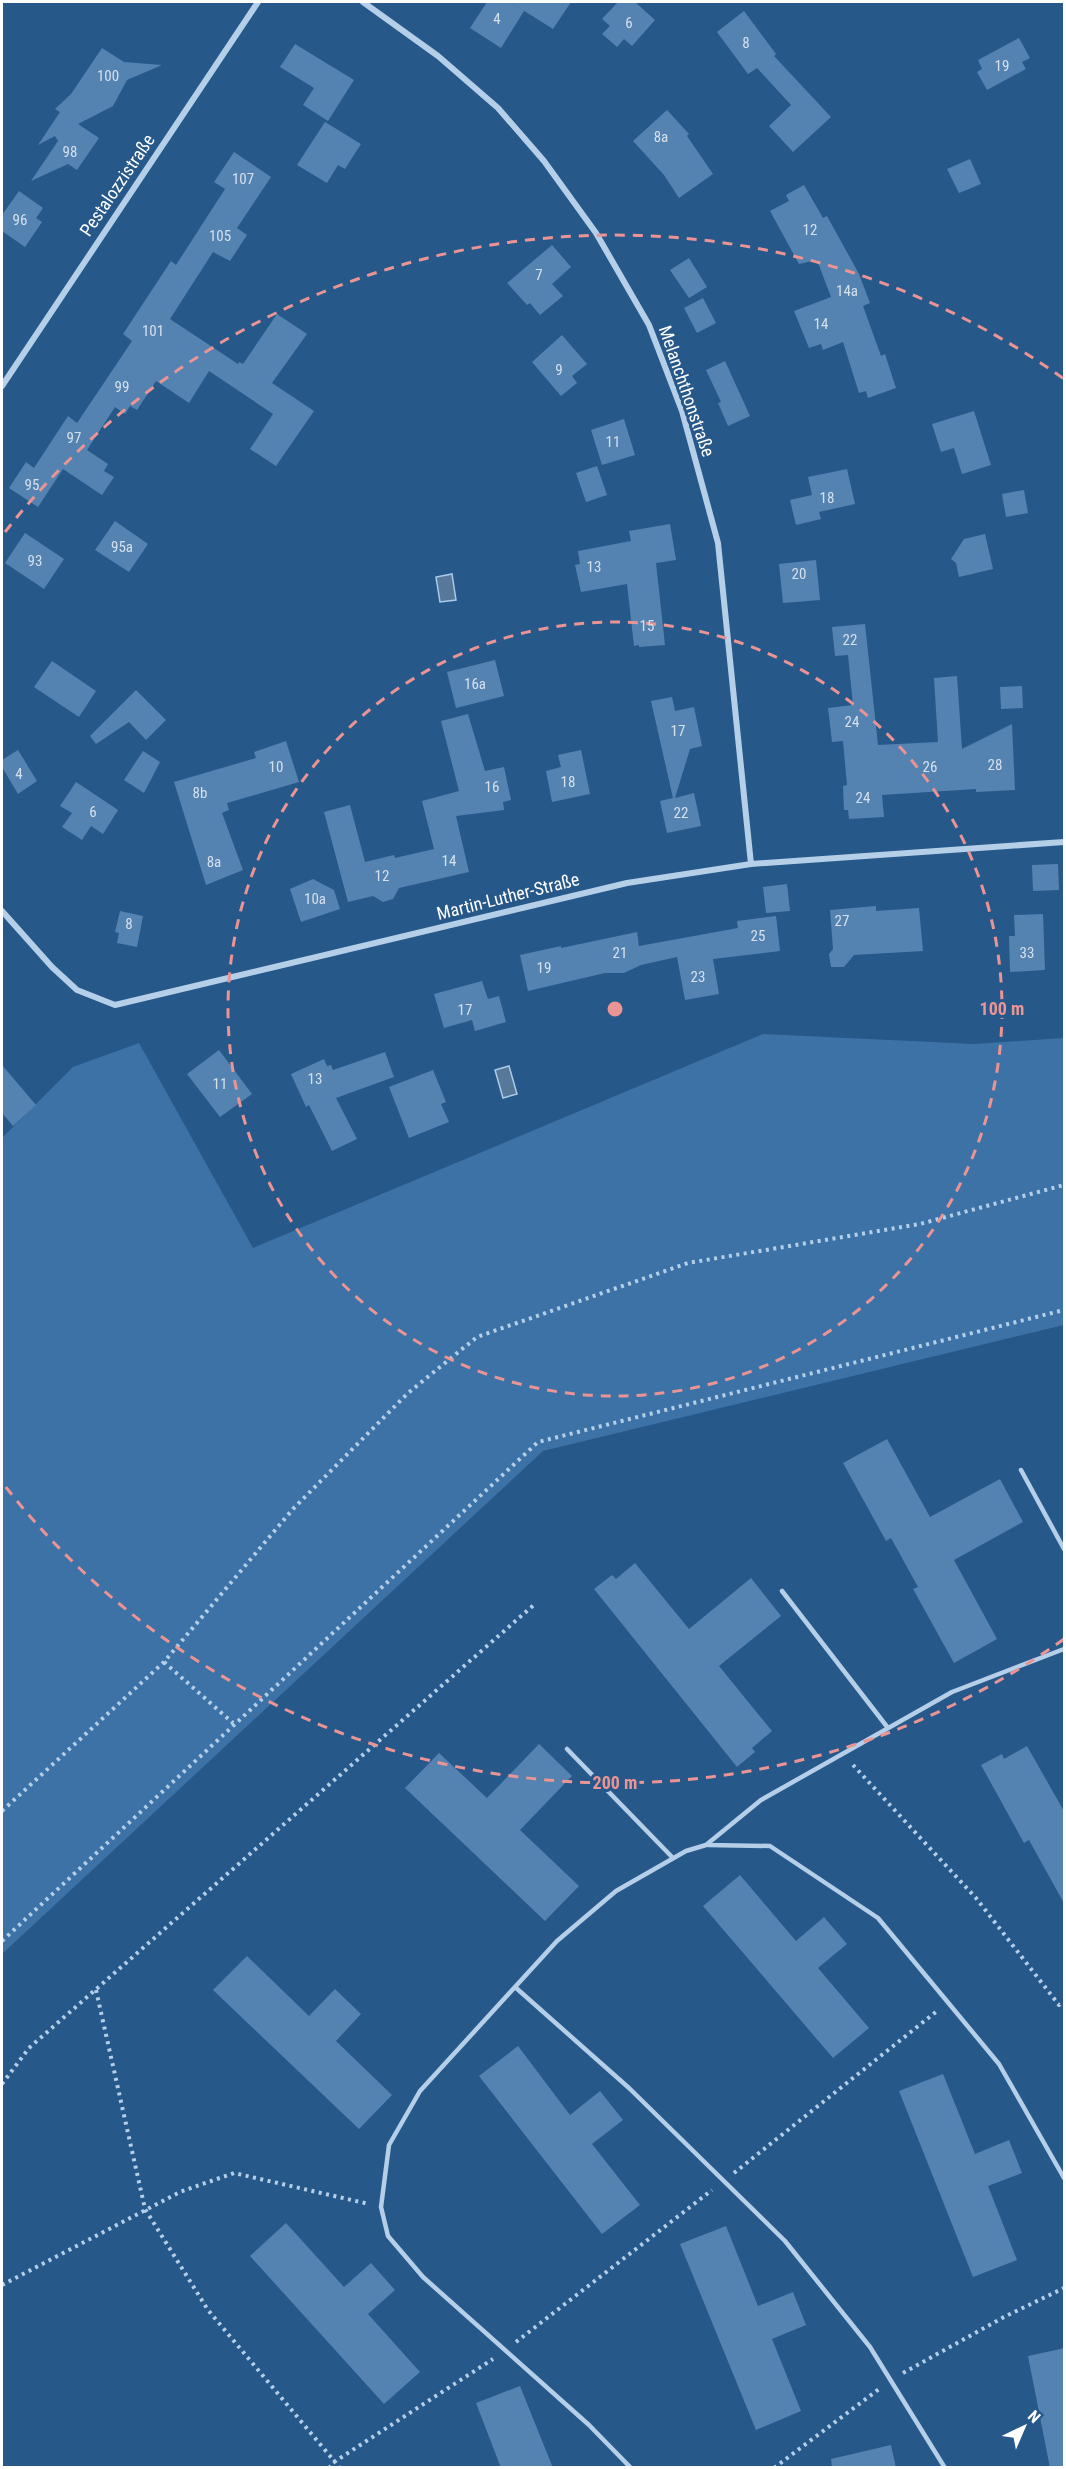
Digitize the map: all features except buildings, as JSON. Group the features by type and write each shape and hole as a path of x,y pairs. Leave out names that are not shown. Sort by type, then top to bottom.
{"street":[{"name":"Pestalozzistraße","path":"2,386 258,2"},
{"name":"Melanchthonstraße","path":"363,2 438,56 498,108 544,161 596,233 650,325 682,411 718,543 751,864"},
{"name":"Martin-Luther-Straße","path":"2,911 52,967 77,990 115,1005 627,883 751,864 1065,842"}],"lane":[{"path":"1021,1470 1065,1549"},
{"path":"782,1591 888,1728"},
{"path":"706,1845 761,1800 952,1692 1065,1649"},
{"path":"567,1749 673,1858"},
{"path":"631,2468 589,2425 423,2277 388,2236 381,2207 389,2145 420,2091 557,1941 616,1891 686,1851 706,1845 770,1846 878,1918 999,2064 1065,2178"},
{"path":"516,1987 629,2088 784,2241 870,2347 945,2468"}],"path":[{"path":"2,1811 164,1662 293,1509 408,1393 477,1337 688,1263 920,1224 1065,1185"},
{"path":"2,1941 233,1723 268,1695 538,1442 1065,1310"},
{"path":"2,2084 29,2048 536,1603"},
{"path":"164,1662 233,1723"},
{"path":"842,1754 976,1898 1059,2004 1065,2002"},
{"path":"96,1990 145,2209 208,2310 340,2468"},
{"path":"329,2468 334,2462 505,2350 724,2181 949,2002"},
{"path":"2,2285 180,2192 234,2173 381,2207"},
{"path":"774,2468 891,2380 1004,2317 1065,2288"}],"shaded area":[{"path":"452,574 456,600 440,602 436,577"},
{"path":"763,1034 974,1044 1064,1038 1064,1325 543,1451 2,1954 2,1138 73,1067 139,1043 253,1248"},
{"path":"509,1066 517,1094 503,1098 495,1070"}]}
